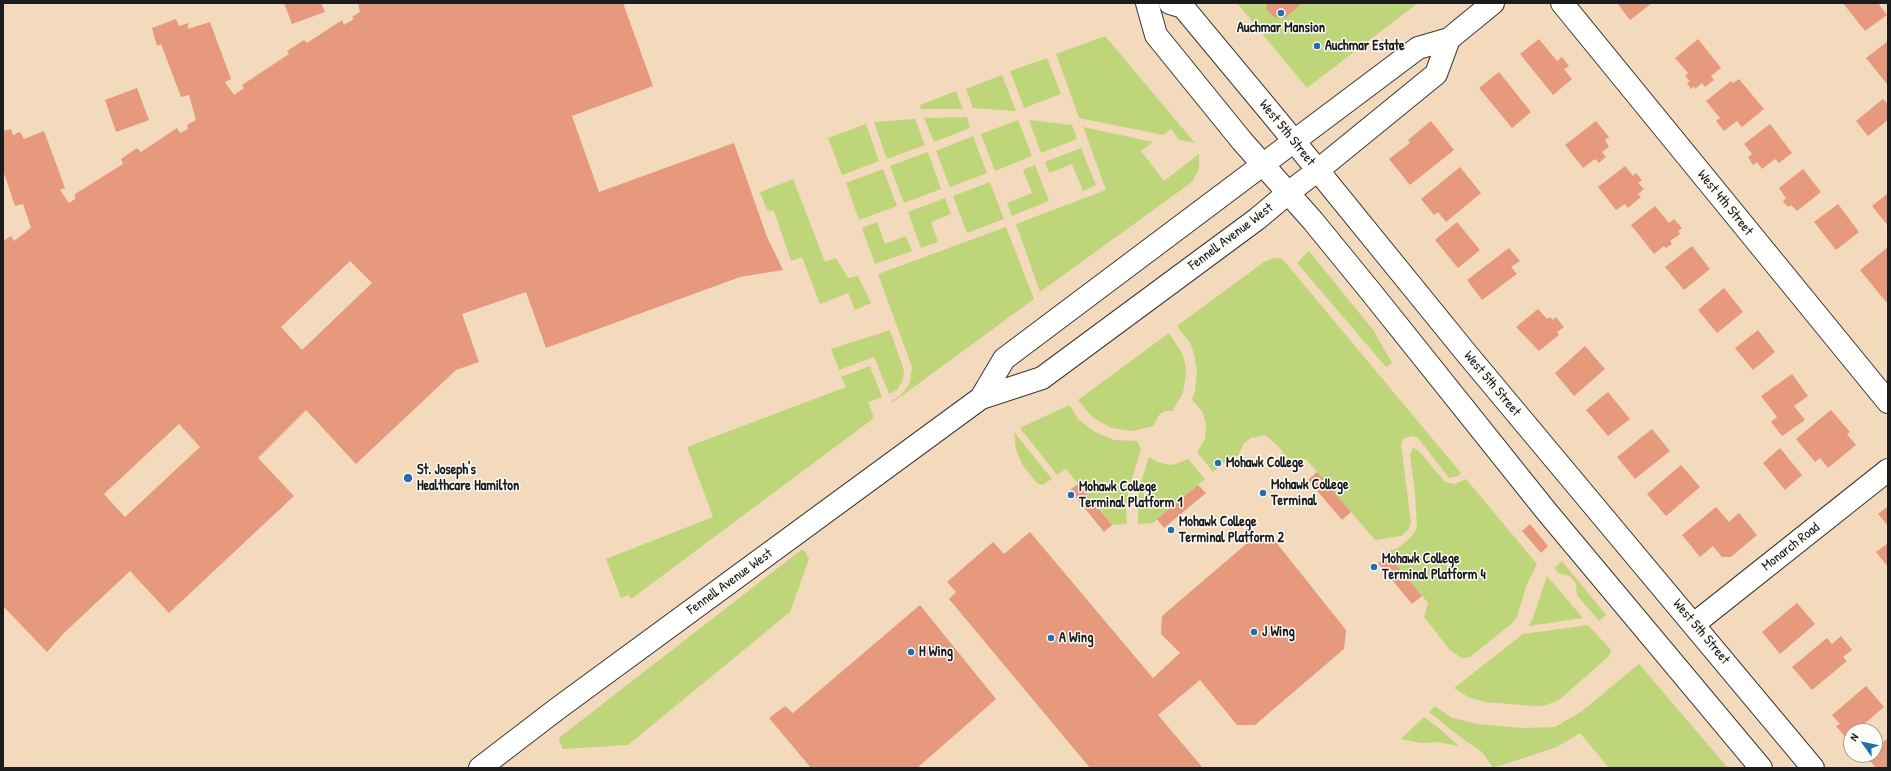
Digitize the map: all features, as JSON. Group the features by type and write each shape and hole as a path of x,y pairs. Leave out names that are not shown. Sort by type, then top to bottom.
{"main road":[{"path":"1147,3 1156,34 1263,165 1371,292 1547,512 1761,768"},
{"name":"West 5th Street","path":"1170,3 1183,8 1294,141 1467,354 1813,768"},
{"name":"Fennell Avenue West","path":"981,398 1004,359 1418,48 1449,39 1493,3"},
{"name":"West 4th Street","path":"1562,3 1888,402"},
{"name":"Fennell Avenue West","path":"480,768 556,709 981,398 1042,378 1257,219 1436,74 1449,39"},
{"name":"Monarch Road","path":"1694,624 1888,470"}],"green space":[{"name":"Auchmar Estate","path":"1237,3 1418,3 1307,88"},
{"path":"1105,36 1195,143 1179,140 1171,129 1163,135 1079,118 1056,54"},
{"path":"1047,58 1061,94 1024,108 1010,71"},
{"path":"1002,75 1016,111 973,108 966,89"},
{"path":"956,91 963,109 921,109 920,105"},
{"path":"967,117 970,128 934,142 924,118"},
{"path":"915,119 925,145 887,159 874,122"},
{"path":"1018,120 1032,156 995,171 981,134"},
{"path":"1029,120 1072,125 1077,139 1041,153"},
{"path":"866,124 879,161 842,175 828,138"},
{"path":"1083,127 1153,142 1141,151 1164,181 1199,154 1199,169 1192,182 1040,292 1016,224 1106,190"},
{"path":"973,136 987,173 950,187 936,151"},
{"path":"1081,148 1096,185 1083,191 1072,164 1049,173 1045,162"},
{"path":"928,152 941,189 904,203 890,166"},
{"path":"1035,165 1049,201 1012,216 1007,203 1032,193 1023,170"},
{"path":"883,169 897,206 859,220 846,183"},
{"path":"793,179 825,262 836,258 848,278 858,276 871,303 855,310 848,293 820,304 802,257 791,261 774,211 767,210 760,192"},
{"path":"990,182 1004,219 967,233 953,196"},
{"path":"945,198 951,214 931,222 938,242 921,248 908,212"},
{"path":"877,222 885,244 906,236 912,251 875,264 862,228"},
{"path":"1006,227 1034,299 892,403 891,402 901,395 910,383 912,367 878,274"},
{"path":"1309,251 1374,331 1392,363 1386,367 1297,263"},
{"path":"1274,258 1282,259 1285,262 1461,473 1458,476 1449,478 1418,438 1411,436 1403,439 1401,444 1411,523 1408,530 1401,536 1375,540 1306,459 1287,458 1279,447 1265,435 1251,438 1244,443 1238,456 1232,456 1213,472 1197,452 1205,439 1206,424 1202,411 1192,400 1195,391 1197,372 1194,353 1190,343 1177,326 1264,262"},
{"path":"890,330 904,370 903,380 897,390 889,394 874,357 839,370 831,349"},
{"path":"1169,333 1182,353 1186,373 1183,393 1172,411 1165,411 1159,415 1153,426 1133,431 1111,428 1092,417 1078,400"},
{"path":"870,366 882,397 868,402 874,418 631,599 628,595 621,598 606,559 713,517 687,447 846,387 841,377"},
{"path":"1069,405 1079,420 1095,432 1114,440 1137,441 1141,449 1130,485 1126,505 1127,524 1112,525 1066,469 1057,475 1020,428"},
{"path":"1014,432 1052,479 1042,485 1037,483 1023,466 1016,450"},
{"path":"1413,448 1418,450 1445,482 1455,484 1466,479 1537,564 1527,584 1517,617 1510,625 1470,657 1461,658 1449,649 1424,617 1428,603 1385,552 1396,549 1403,544 1412,536 1417,528 1415,493 1410,455"},
{"path":"1149,457 1158,462 1170,465 1188,459 1205,479 1153,523 1138,524 1138,499 1141,482"},
{"path":"801,550 805,551 809,559 790,612 628,745 563,749 559,741 560,737"},
{"path":"1562,561 1606,615 1599,621 1577,595 1576,584 1573,579 1559,573 1554,568"},
{"path":"1547,576 1583,618 1529,626"},
{"path":"1588,625 1611,650 1609,656 1559,700 1544,706 1485,702 1468,697 1454,688 1523,634"},
{"path":"1639,664 1728,768 1609,768 1580,733 1557,747 1493,768 1482,752 1460,737 1429,712 1435,706 1452,718 1478,724 1523,728 1555,727 1582,711"},
{"path":"1424,717 1459,746 1438,742 1421,743 1401,739"}],"building":[{"path":"284,3 321,3 325,12 292,24"},
{"path":"358,3 623,3 653,86 572,116 599,192 734,143 767,237 783,270 740,277 546,348 526,292 462,314 479,362 456,370 356,464 306,410 258,458 294,496 169,613 130,571 64,633 47,652 3,606 3,241 11,236 14,241 31,228 23,204 15,206 3,170 3,131 11,129 13,135 20,132 24,139 44,131 65,188 60,190 69,203 75,199 75,194 123,164 121,159 137,148 141,152 177,128 180,133 188,129 187,125 196,120 189,95 181,97 161,44 157,46 152,28 176,19 179,26 188,23 188,29 210,22 231,79 225,82 234,95 244,88 242,85 289,54 287,51 304,40 307,43 342,20 344,25 354,19 352,17 360,12","holes":["350,261 372,283 302,350 281,327","179,424 200,447 125,517 104,494"]},
{"name":"Auchmar Mansion","path":"1267,3 1302,3 1285,18 1274,17 1266,9"},
{"path":"1617,3 1652,3 1630,20"},
{"path":"1843,3 1878,3 1887,15 1865,31"},
{"path":"1539,39 1557,61 1562,57 1569,66 1564,69 1572,79 1553,95 1520,54"},
{"path":"1698,39 1721,68 1711,76 1714,80 1705,87 1702,83 1695,89 1694,86 1691,89 1687,83 1690,81 1685,76 1688,73 1675,58"},
{"path":"1888,41 1888,83 1887,84 1866,58"},
{"path":"1499,72 1531,112 1512,128 1479,88"},
{"path":"1739,79 1764,109 1742,127 1737,121 1724,131 1716,121 1720,118 1706,101 1731,81 1733,83"},
{"path":"137,88 149,120 116,132 105,100"},
{"path":"1883,99 1888,104 1888,120 1868,136 1856,121"},
{"path":"1431,121 1454,150 1410,185 1389,159 1410,143 1408,140"},
{"path":"1596,121 1609,137 1605,140 1609,147 1602,152 1606,157 1599,163 1595,159 1583,168 1565,145"},
{"path":"1770,124 1792,153 1779,163 1775,159 1762,169 1757,162 1753,165 1748,157 1752,154 1744,144"},
{"path":"1625,166 1633,176 1636,173 1642,180 1638,183 1644,189 1638,194 1641,197 1628,208 1625,204 1616,210 1598,187"},
{"path":"1460,167 1481,193 1446,222 1438,212 1434,215 1421,199"},
{"path":"1803,169 1821,192 1797,211 1791,205 1788,207 1783,201 1786,198 1779,188"},
{"path":"1888,193 1888,226 1872,206"},
{"path":"1838,204 1859,232 1836,250 1814,222"},
{"path":"1655,206 1669,223 1674,219 1682,228 1678,231 1680,234 1670,241 1672,244 1666,248 1664,246 1654,254 1631,225"},
{"path":"1457,222 1480,250 1458,268 1435,240"},
{"path":"1692,246 1710,269 1684,290 1665,267"},
{"path":"1888,247 1888,300 1886,302 1860,270"},
{"path":"1509,248 1520,261 1511,267 1517,274 1482,300 1467,280"},
{"path":"1724,288 1743,312 1717,333 1698,310"},
{"path":"1538,309 1547,319 1550,317 1553,320 1556,317 1564,327 1557,332 1559,335 1539,351 1516,327"},
{"path":"1758,330 1775,352 1753,370 1735,348"},
{"path":"1585,346 1605,369 1574,396 1555,373"},
{"path":"1792,374 1808,396 1794,406 1805,420 1782,436 1771,422 1777,417 1761,396"},
{"path":"1608,392 1630,419 1608,436 1586,410"},
{"path":"1831,410 1850,432 1847,434 1856,445 1828,468 1820,458 1815,462 1796,439"},
{"path":"1652,429 1670,451 1635,479 1617,457"},
{"path":"1780,448 1802,475 1785,490 1763,463"},
{"path":"1681,465 1700,487 1666,516 1647,494"},
{"path":"1317,472 1351,512 1342,520 1308,480"},
{"path":"1078,484 1112,525 1104,532 1070,490"},
{"path":"1198,485 1206,493 1164,528 1157,519"},
{"path":"1888,506 1888,526 1878,514"},
{"path":"1716,507 1729,522 1739,513 1757,535 1731,557 1722,557 1713,546 1700,557 1682,535"},
{"path":"1530,524 1548,546 1541,553 1522,531"},
{"path":"1030,532 1153,678 1180,653 1161,634 1162,616 1252,539 1275,541 1346,630 1344,649 1255,725 1237,725 1200,680 1158,715 1203,768 1090,768 949,599 956,592 947,582 993,542 1004,554"},
{"path":"1888,543 1888,567 1876,552"},
{"path":"1388,555 1422,596 1412,604 1378,563"},
{"path":"1797,603 1815,624 1780,654 1762,632"},
{"name":"H Wing","path":"920,605 996,699 917,768 811,768 769,718 785,706 793,713"},
{"path":"1841,636 1852,650 1843,657 1847,661 1812,690 1792,667 1827,638 1832,644"},
{"path":"1866,686 1884,707 1865,723 1843,723 1843,734 1836,726 1840,724 1832,715"},
{"path":"1888,738 1888,768 1876,768 1872,763 1883,763 1883,742"}],"place":[{"name":"Auchmar Mansion","path":"1281,13"},
{"name":"Auchmar Estate","path":"1317,46"},
{"name":"Mohawk College","path":"1218,463"},
{"name":"St. Joseph's Healthcare Hamilton","path":"408,478"},
{"name":"Mohawk College Terminal","path":"1263,493"},
{"name":"Mohawk College Terminal Platform 1","path":"1071,495"},
{"name":"Mohawk College Terminal Platform 2","path":"1171,530"},
{"name":"Mohawk College Terminal Platform 4","path":"1374,567"},
{"name":"J Wing","path":"1254,632"},
{"name":"A Wing","path":"1051,638"},
{"name":"H Wing","path":"911,652"}]}
